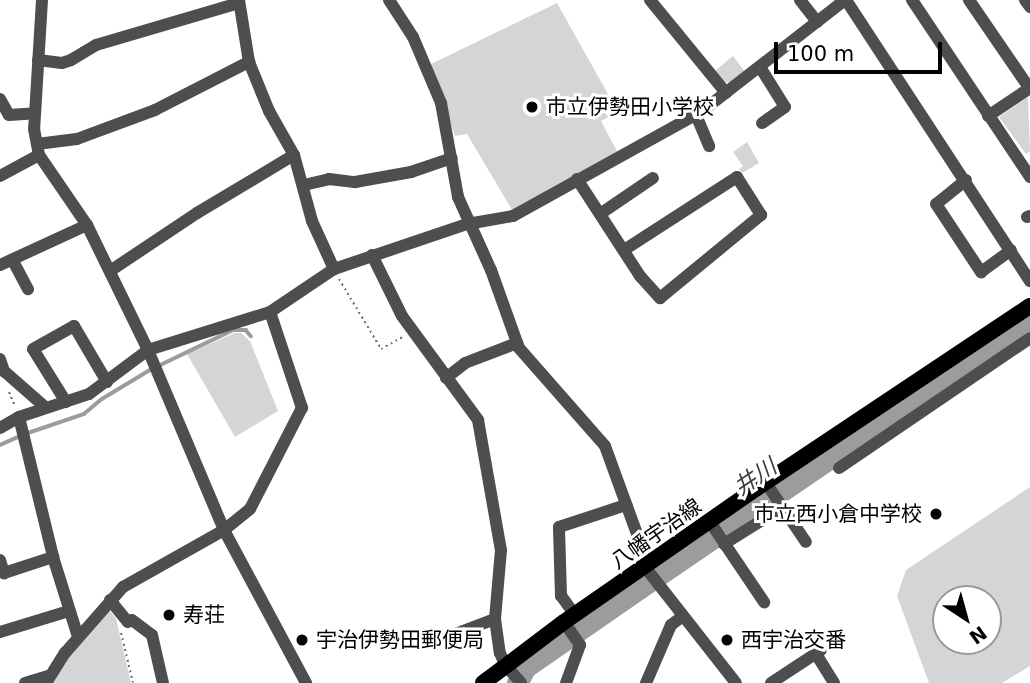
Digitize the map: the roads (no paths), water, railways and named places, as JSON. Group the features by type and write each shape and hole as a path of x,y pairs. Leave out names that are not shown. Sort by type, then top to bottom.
{"main road":[{"name":"八幡宇治線","path":"483,683 508,668 645,567 712,526 1030,306"}],"street":[{"path":"42,0 35,113 38,149 87,225 148,350 224,530 306,683"},
{"path":"389,0 413,37 441,103 458,197 467,224 491,270 517,343 605,446 645,567 736,683"},
{"path":"649,0 726,93"},
{"path":"800,0 817,22"},
{"path":"0,428 45,407 89,394 148,350 179,343 270,312 334,269 467,224 513,216 696,115 845,0 1030,281"},
{"path":"912,0 1030,177"},
{"path":"969,0 1030,88 988,116"},
{"path":"1025,0 1030,7"},
{"path":"38,60 62,63 71,61 96,45 239,1 249,62 270,111 294,155 312,221 334,269"},
{"path":"0,176 38,149 77,139 155,110 249,62"},
{"path":"760,67 785,107 762,123"},
{"path":"1,102 9,115 35,113"},
{"path":"696,115 709,146"},
{"path":"110,271 197,213 294,155"},
{"path":"304,185 329,179 355,182 411,172 452,158"},
{"path":"577,179 624,250 660,298 761,215 737,177 624,250"},
{"path":"600,214 653,178"},
{"path":"966,180 936,204 981,272 1011,250"},
{"path":"28,289 6,263 87,225"},
{"path":"372,255 413,332 478,420 501,550 495,619 508,668 522,683"},
{"path":"25,683 47,679 78,637 114,605 123,587 224,530 250,509 302,408 270,312"},
{"path":"66,402 33,349 74,326 107,382"},
{"path":"839,468 1030,338"},
{"path":"446,378 465,363 517,343"},
{"path":"2,365 45,407"},
{"path":"19,417 53,557 78,637"},
{"path":"769,486 806,542"},
{"path":"566,683 579,643 561,596 559,527 626,505"},
{"path":"723,543 782,505"},
{"path":"712,526 764,603"},
{"path":"0,560 4,573 53,557"},
{"path":"114,605 128,622 132,620 152,635 163,683"},
{"path":"0,632 69,611"},
{"path":"646,683 671,625 683,616"},
{"path":"439,640 495,619"},
{"path":"771,683 818,652 834,683"}],"waterway":[{"name":"井川","path":"517,683 526,667 1030,322"},
{"path":"28,433 84,414 102,399 150,370 233,330 246,330 251,336"},
{"path":"0,445 20,436"}],"place":[{"name":"市立伊勢田小学校","path":"532,107"},
{"name":"市立西小倉中学校","path":"936,514"},
{"name":"寿荘","path":"169,615"},
{"name":"宇治伊勢田郵便局","path":"302,640"},
{"name":"西宇治交番","path":"727,640"}]}
